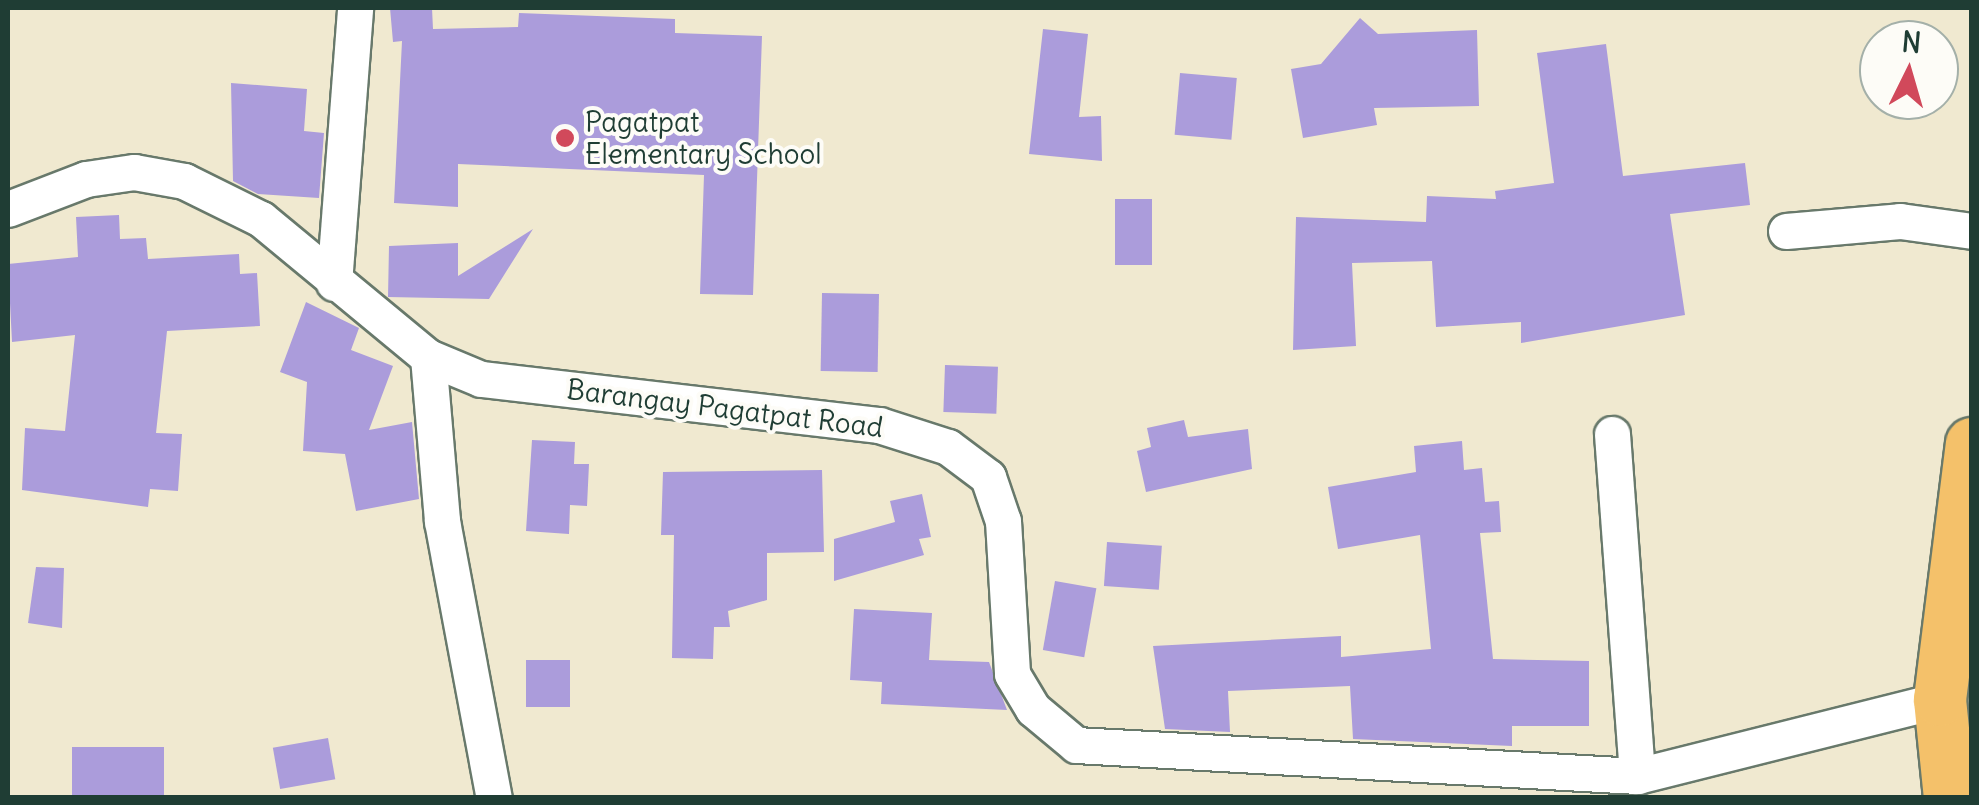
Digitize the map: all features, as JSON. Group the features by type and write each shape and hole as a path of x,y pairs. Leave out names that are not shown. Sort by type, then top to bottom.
{"main road":[{"path":"1950,798 1940,700 1972,444"}],"street":[{"path":"334,283 355,8"},
{"name":"Barangay Pagatpat Road","path":"8,208 86,179 134,172 184,180 261,219 428,357 481,379 828,418 948,447 988,478 1003,521 1012,674 1033,709 1076,745 1638,776 1940,700"},
{"path":"1786,231 1900,221 1972,231"},
{"path":"428,357 442,520 494,798"},
{"path":"1612,434 1638,776"}],"building":[{"path":"390,8 432,8 433,29 518,27 519,13 675,19 675,33 762,36 753,295 700,294 704,175 458,164 458,207 394,203 402,41 393,42"},
{"path":"1360,18 1378,34 1477,30 1479,106 1374,108 1377,125 1303,138 1291,69 1321,64"},
{"path":"1043,29 1088,34 1079,117 1101,116 1102,161 1029,154"},
{"path":"1606,44 1623,176 1745,163 1750,205 1670,214 1685,315 1521,343 1521,322 1436,327 1432,261 1352,263 1356,346 1293,350 1296,217 1426,222 1427,196 1496,199 1495,191 1554,183 1537,53"},
{"path":"1180,73 1237,78 1231,140 1175,135"},
{"path":"231,83 307,89 304,131 324,133 319,198 258,194 233,181"},
{"path":"1115,199 1152,199 1152,265 1115,265"},
{"path":"119,215 120,239 146,238 148,259 239,254 240,274 257,273 260,326 167,331 156,433 182,434 178,491 150,489 148,507 22,490 25,428 65,431 75,335 12,342 8,264 78,257 76,217"},
{"path":"533,229 489,299 388,297 389,246 458,243 458,276"},
{"path":"822,293 879,294 878,372 821,371"},
{"path":"306,302 359,328 351,350 393,366 369,430 412,422 419,499 356,511 345,454 303,451 307,382 280,372"},
{"path":"945,365 998,367 996,414 943,412"},
{"path":"1184,420 1188,437 1248,429 1252,469 1146,492 1137,451 1151,447 1147,428"},
{"path":"532,440 575,442 574,464 589,464 587,506 570,505 569,534 526,531"},
{"path":"1462,441 1464,470 1482,468 1485,502 1499,501 1501,532 1480,533 1493,659 1589,661 1589,726 1512,726 1512,746 1353,739 1350,686 1228,691 1230,732 1165,729 1153,646 1341,636 1341,657 1431,649 1420,535 1338,549 1328,487 1416,472 1414,446"},
{"path":"822,470 824,552 767,553 767,600 728,611 730,627 714,627 713,659 672,658 674,535 661,535 663,472"},
{"path":"922,494 931,537 919,539 924,555 834,581 834,539 895,522 890,501"},
{"path":"1107,542 1162,546 1159,590 1104,586"},
{"path":"36,567 64,568 62,628 28,623"},
{"path":"1055,581 1096,588 1084,657 1043,650"},
{"path":"854,609 932,613 929,660 989,662 1007,710 881,704 882,682 850,680"},
{"path":"526,660 570,660 570,707 526,707"},
{"path":"328,738 335,779 280,789 273,748"},
{"path":"72,747 164,747 164,798 72,798"}],"place":[{"name":"Pagatpat Elementary School","path":"565,138"}]}
